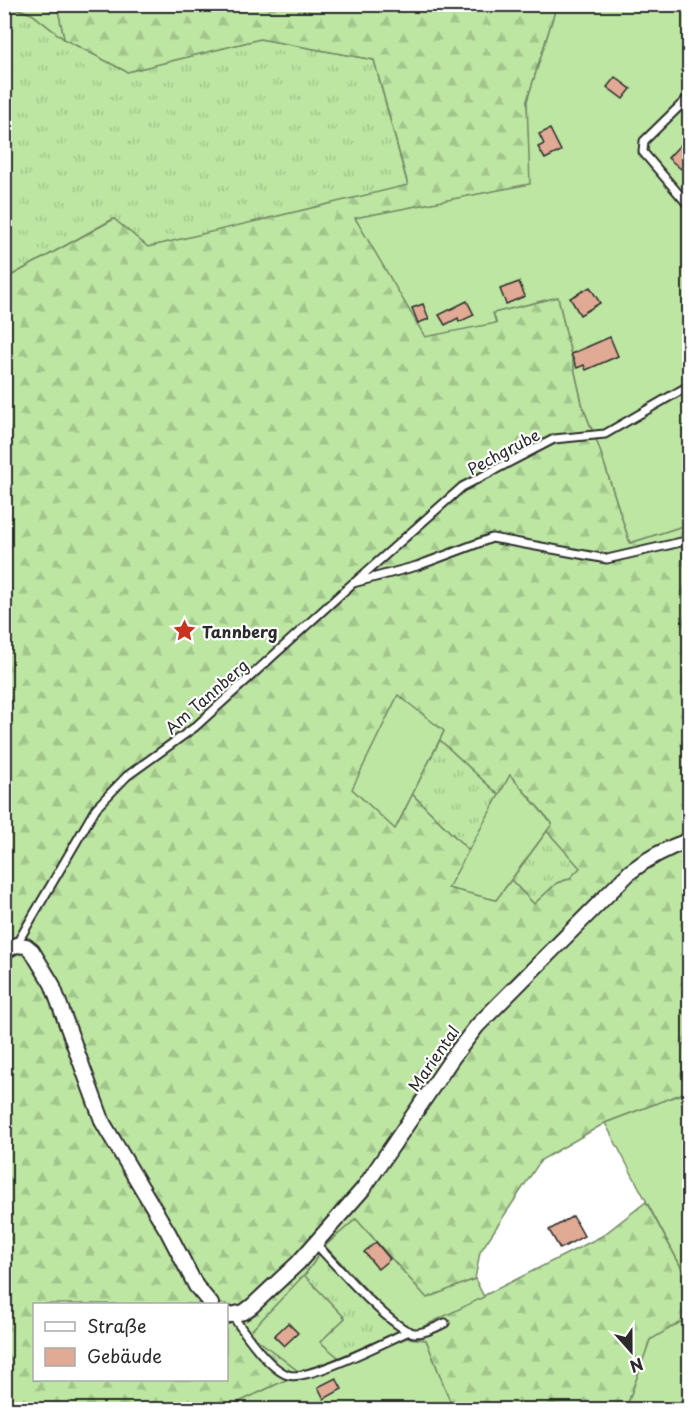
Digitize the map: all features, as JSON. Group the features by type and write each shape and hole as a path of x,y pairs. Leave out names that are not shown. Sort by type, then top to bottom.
{"street":[{"name":"Mariental","path":"229,1316 244,1312 262,1298 315,1244 363,1189 453,1057 477,1026 630,872 649,857 690,840"},
{"path":"10,949 26,946 32,951 52,984 104,1123 168,1232 196,1286 209,1303"}],"lane":[{"path":"690,96 644,141 643,152 690,207"},
{"name":"Pechgrube","path":"353,584 462,487 554,439 605,434 690,385"},
{"name":"Am Tannberg","path":"10,949 96,808 126,776 195,727 353,584 417,566 492,538 607,558 690,540"},
{"path":"315,1244 393,1323 415,1333 427,1331 445,1323"},
{"path":"229,1316 252,1344 278,1369 289,1376 301,1376 321,1370 409,1331"}],"green space":[{"path":"4,5 32,14 64,39 127,72 260,39 374,60 408,186 148,247 113,219 7,278 4,276"},
{"path":"9,5 57,5 64,39 32,14"},
{"path":"57,5 557,5 527,101 531,184 356,218 496,322 493,313 558,297 583,407 599,447 630,543 689,524 689,1091 605,1123 541,1160 480,1252 475,1279 427,1299 356,1219 325,1246 304,1276 249,1333 298,1371 288,1379 235,1404 237,1409 5,1409 4,276 7,278 114,219 148,247 408,185 374,60 260,39 127,72 64,39","holes":["444,731 440,740 499,795 510,775 552,823 547,831 580,868 569,879 557,883 534,904 511,880 496,900 449,888 469,851 412,794"]},
{"path":"557,5 689,5 689,524 630,543 599,447 583,407 558,297 493,313 496,323 425,337 355,218 530,184 527,101"},
{"path":"398,695 444,731 395,829 352,789"},
{"path":"440,740 499,795 469,851 412,794"},
{"path":"510,775 552,824 496,900 448,888"},
{"path":"547,831 581,868 569,879 557,883 534,904 511,880"},
{"path":"689,1091 690,1277 687,1278 605,1123"},
{"path":"646,1202 687,1278 689,1277 689,1317 650,1341 626,1409 453,1409 426,1340 407,1338 416,1330 602,1236"},
{"path":"356,1219 427,1298 475,1279 484,1297 416,1330 395,1320 325,1246"},
{"path":"325,1246 395,1320 416,1330 407,1338 345,1363 320,1342 345,1318 304,1276"},
{"path":"304,1275 345,1318 320,1342 345,1363 407,1338 426,1340 453,1409 237,1410 235,1404 288,1379 298,1371 249,1333"},
{"path":"689,1317 689,1409 626,1409 650,1340"}],"building":[{"path":"615,77 631,89 623,99 607,87"},
{"path":"550,129 561,151 545,159 538,147 544,144 539,134"},
{"path":"680,145 690,154 690,159 681,169 668,158"},
{"path":"519,282 525,296 506,304 500,289"},
{"path":"590,287 600,303 580,315 570,298"},
{"path":"467,301 474,315 459,322 458,318 445,325 439,315"},
{"path":"423,304 429,319 418,323 412,308"},
{"path":"610,337 618,356 586,370 584,365 577,368 571,354"},
{"path":"573,1216 584,1236 560,1249 549,1230"},
{"path":"376,1242 390,1259 378,1269 364,1252"},
{"path":"288,1323 298,1333 284,1346 274,1336"},
{"path":"336,1378 342,1389 324,1399 318,1387"}],"place":[{"name":"Tannberg","path":"184,631"}]}
